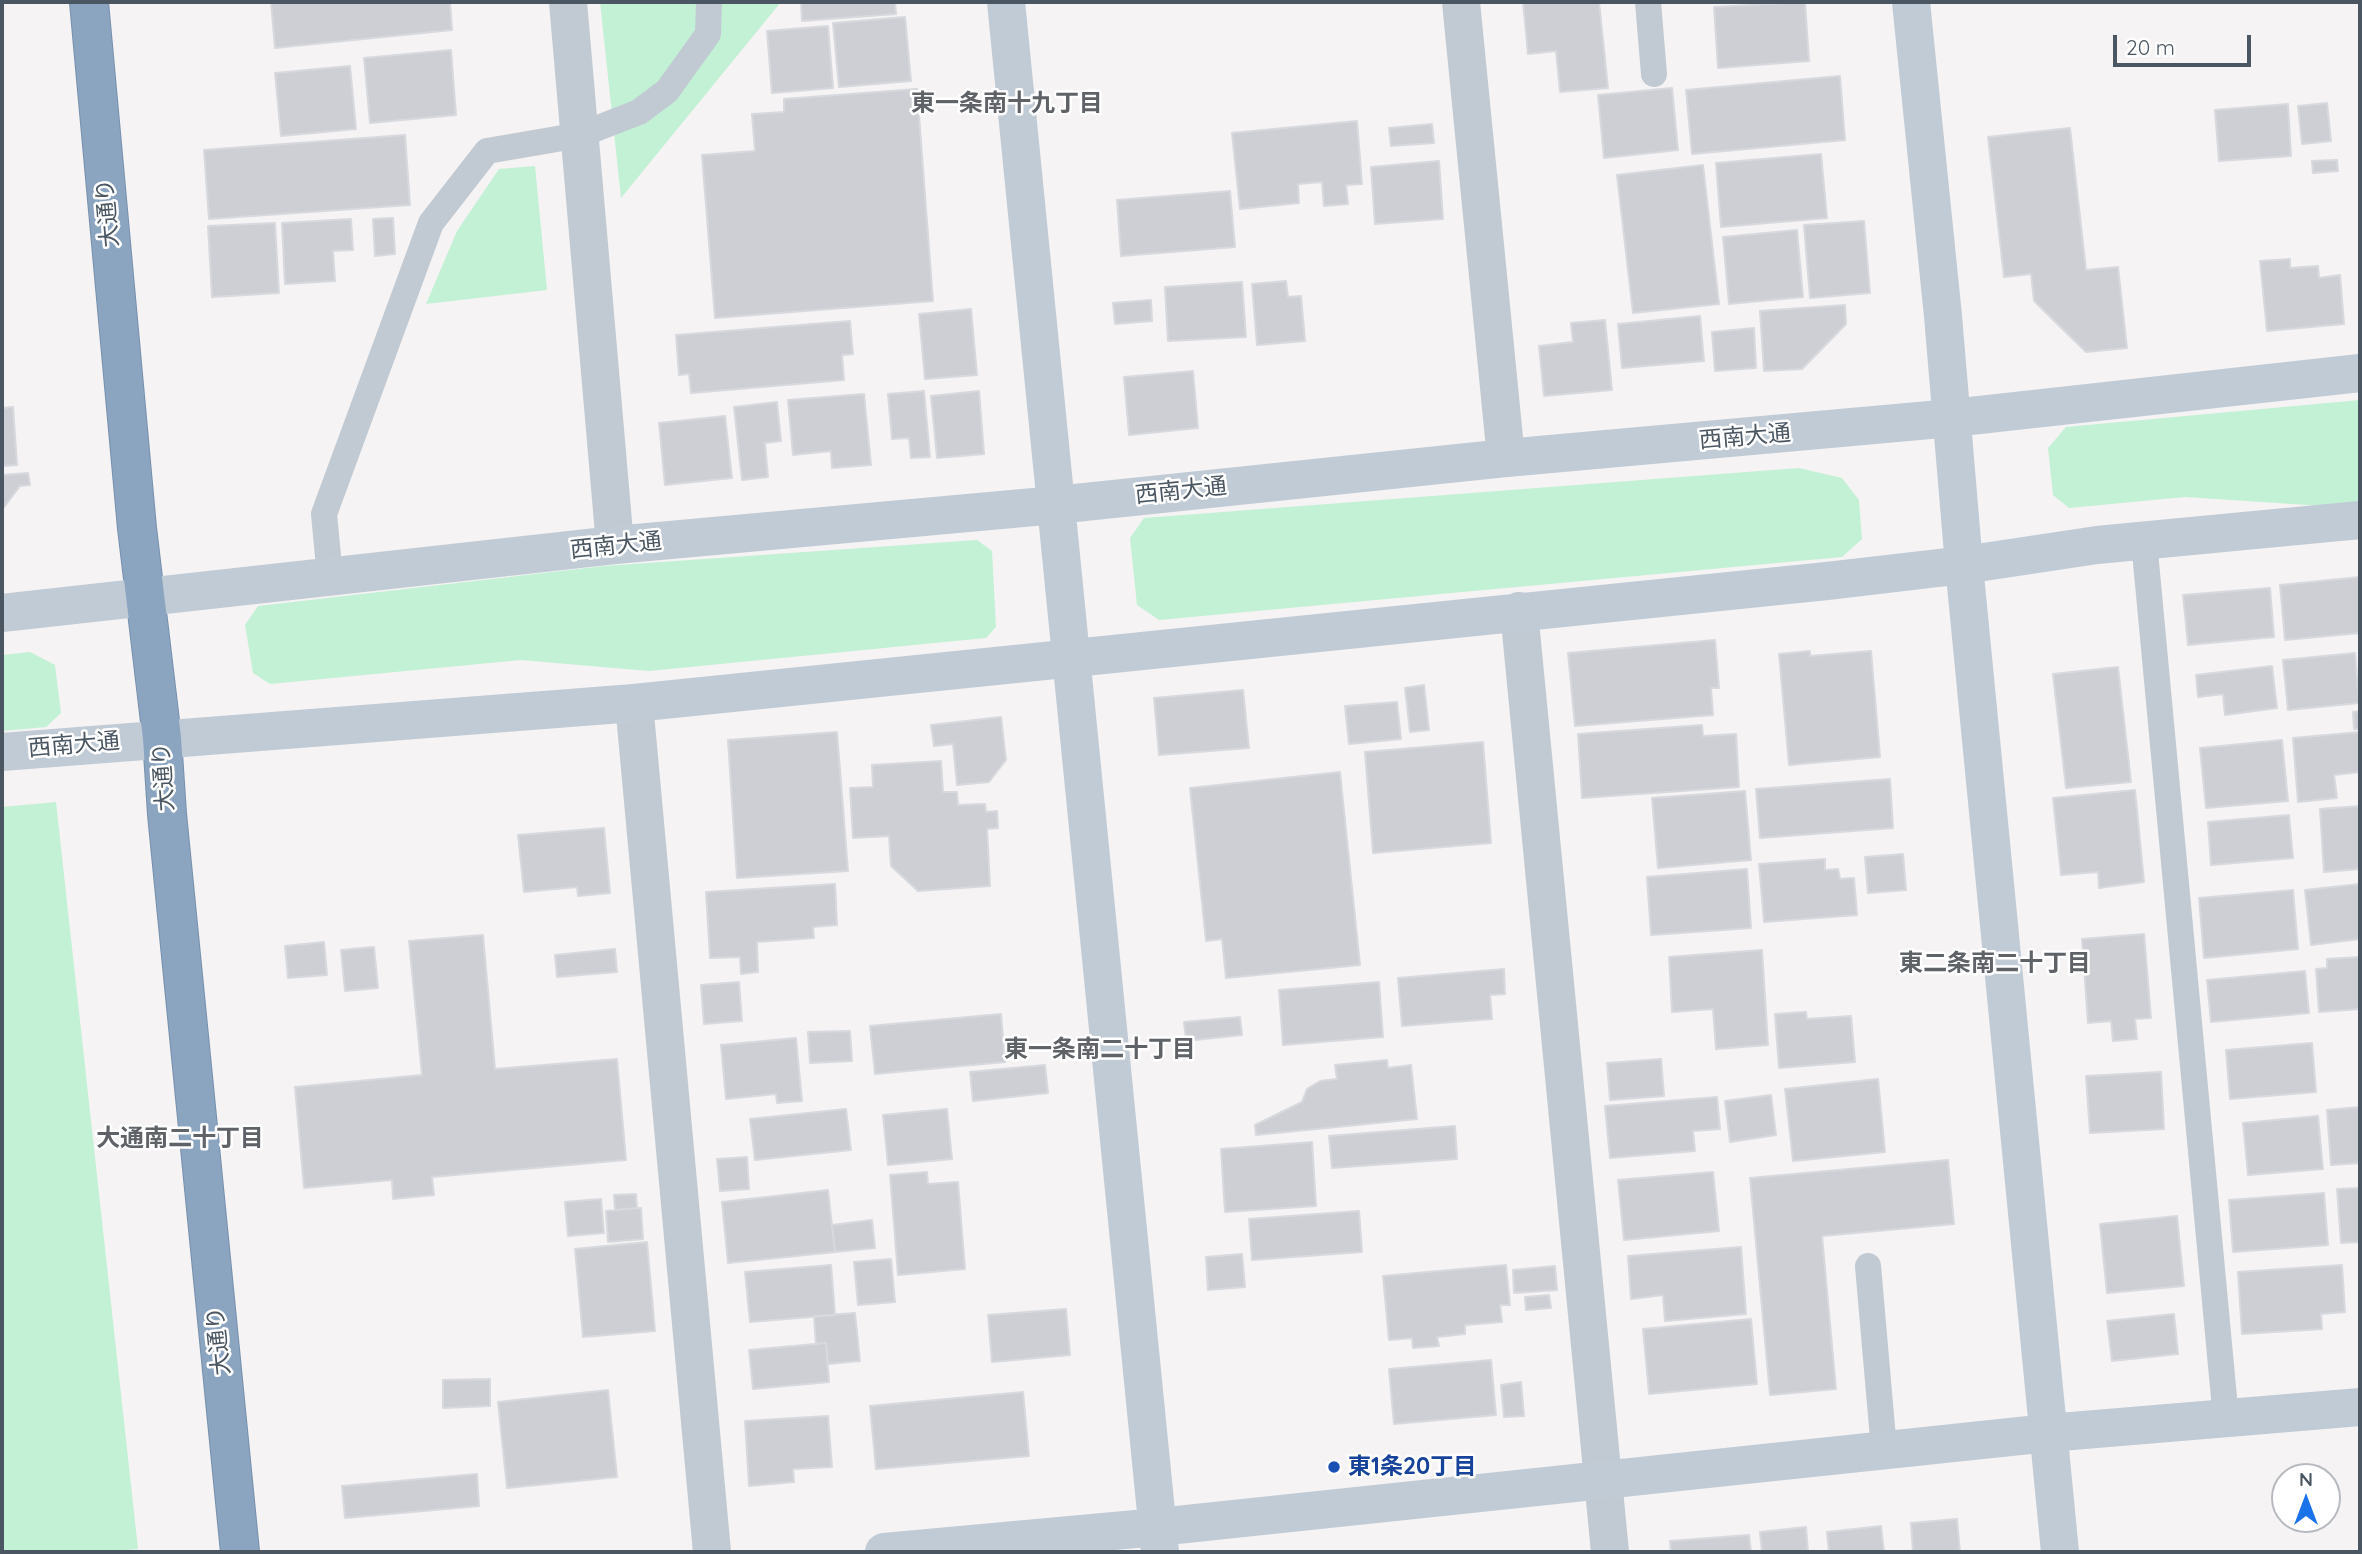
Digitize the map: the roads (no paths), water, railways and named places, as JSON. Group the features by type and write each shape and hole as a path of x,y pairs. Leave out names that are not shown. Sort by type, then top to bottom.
{"highway":[{"name":"大通り","path":"89,2 137,528 162,738 167,814 240,1552"}],"street":[{"path":"568,2 615,545"},
{"path":"1006,2 1159,1540"},
{"path":"1461,2 1506,458"},
{"path":"1911,2 2060,1552"},
{"name":"西南大通","path":"2,613 615,545 1056,505 1506,458 1952,418 2360,373"},
{"name":"西南大通","path":"2,751 634,703 1964,565 2097,545 2360,520"},
{"path":"1520,611 1610,1552"},
{"path":"634,703 712,1552"},
{"path":"884,1552 1159,1540 1603,1480 2048,1433 2360,1407"}],"lane":[{"path":"330,577 324,514 431,223 487,151 580,135 639,112 667,91 708,34 709,2"},
{"path":"1648,2 1654,74"},
{"path":"2144,541 2227,1419"},
{"path":"1868,1266 1884,1450"}],"place":[{"name":"東1条20丁目","path":"1334,1467"}],"district":[{"name":"東一条南十九丁目","path":"1007,104"},
{"name":"東二条南二十丁目","path":"1995,964"},
{"name":"東一条南二十丁目","path":"1100,1050"},
{"name":"大通南二十丁目","path":"180,1139"}]}
